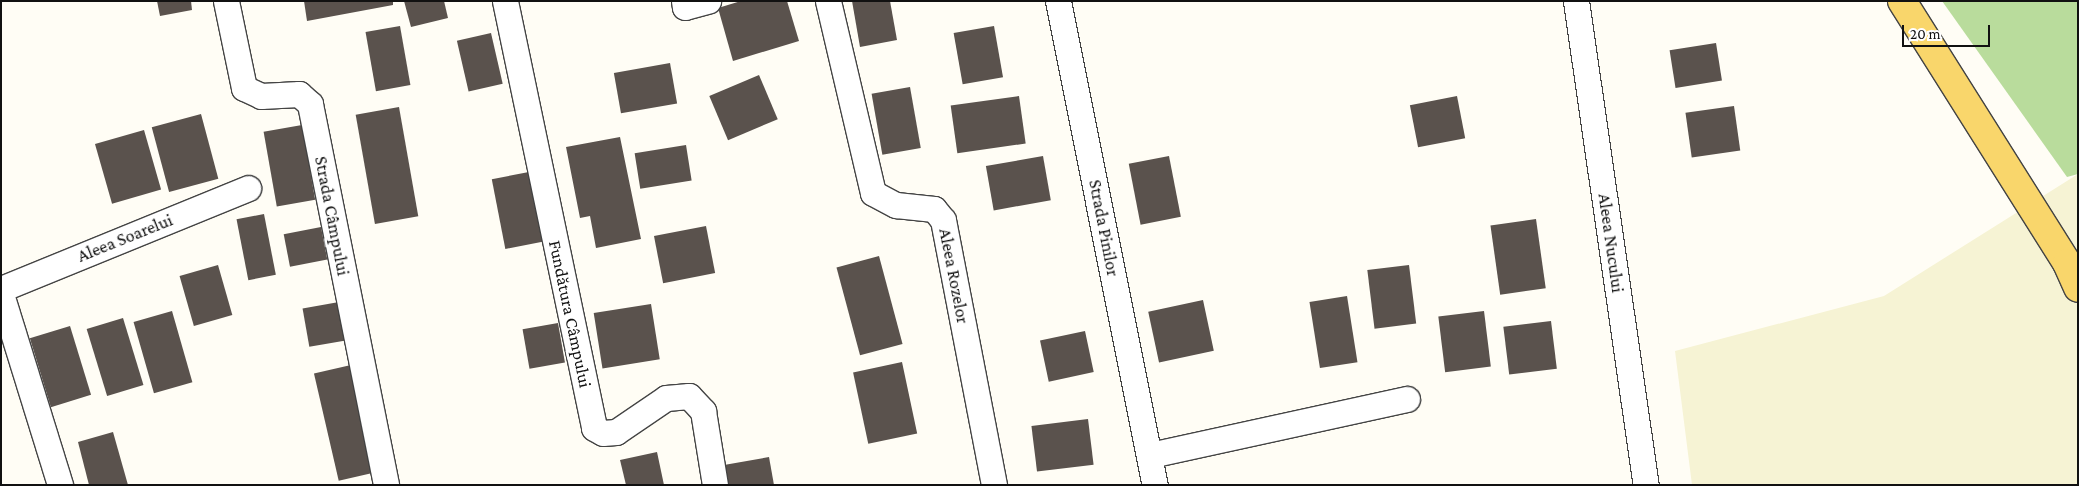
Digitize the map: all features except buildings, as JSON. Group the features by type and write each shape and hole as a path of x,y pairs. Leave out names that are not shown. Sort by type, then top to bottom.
{"main road":[{"path":"1902,1 2066,263 2078,288"}],"street":[{"name":"Strada Câmpului","path":"226,1 244,88 261,96 299,94 310,104 386,485"},
{"name":"Fundătura Câmpului","path":"505,1 594,428 604,434 616,432 666,398 689,396 703,411 716,485"},
{"path":"684,1 685,7 708,1"},
{"name":"Aleea Rozelor","path":"828,1 873,193 896,205 934,209 943,220 994,485"},
{"name":"Strada Pinilor","path":"1058,1 1155,485"},
{"name":"Aleea Nucului","path":"1576,1 1646,485"},
{"name":"Aleea Soarelui","path":"1,289 248,188"},
{"path":"1,294 60,485"},
{"path":"1150,455 1407,399"}],"shaded area":[{"path":"2078,174 2078,485 1692,485 1675,351 1884,296"}],"green space":[{"path":"1942,1 2078,1 2078,174 2067,177"}]}
